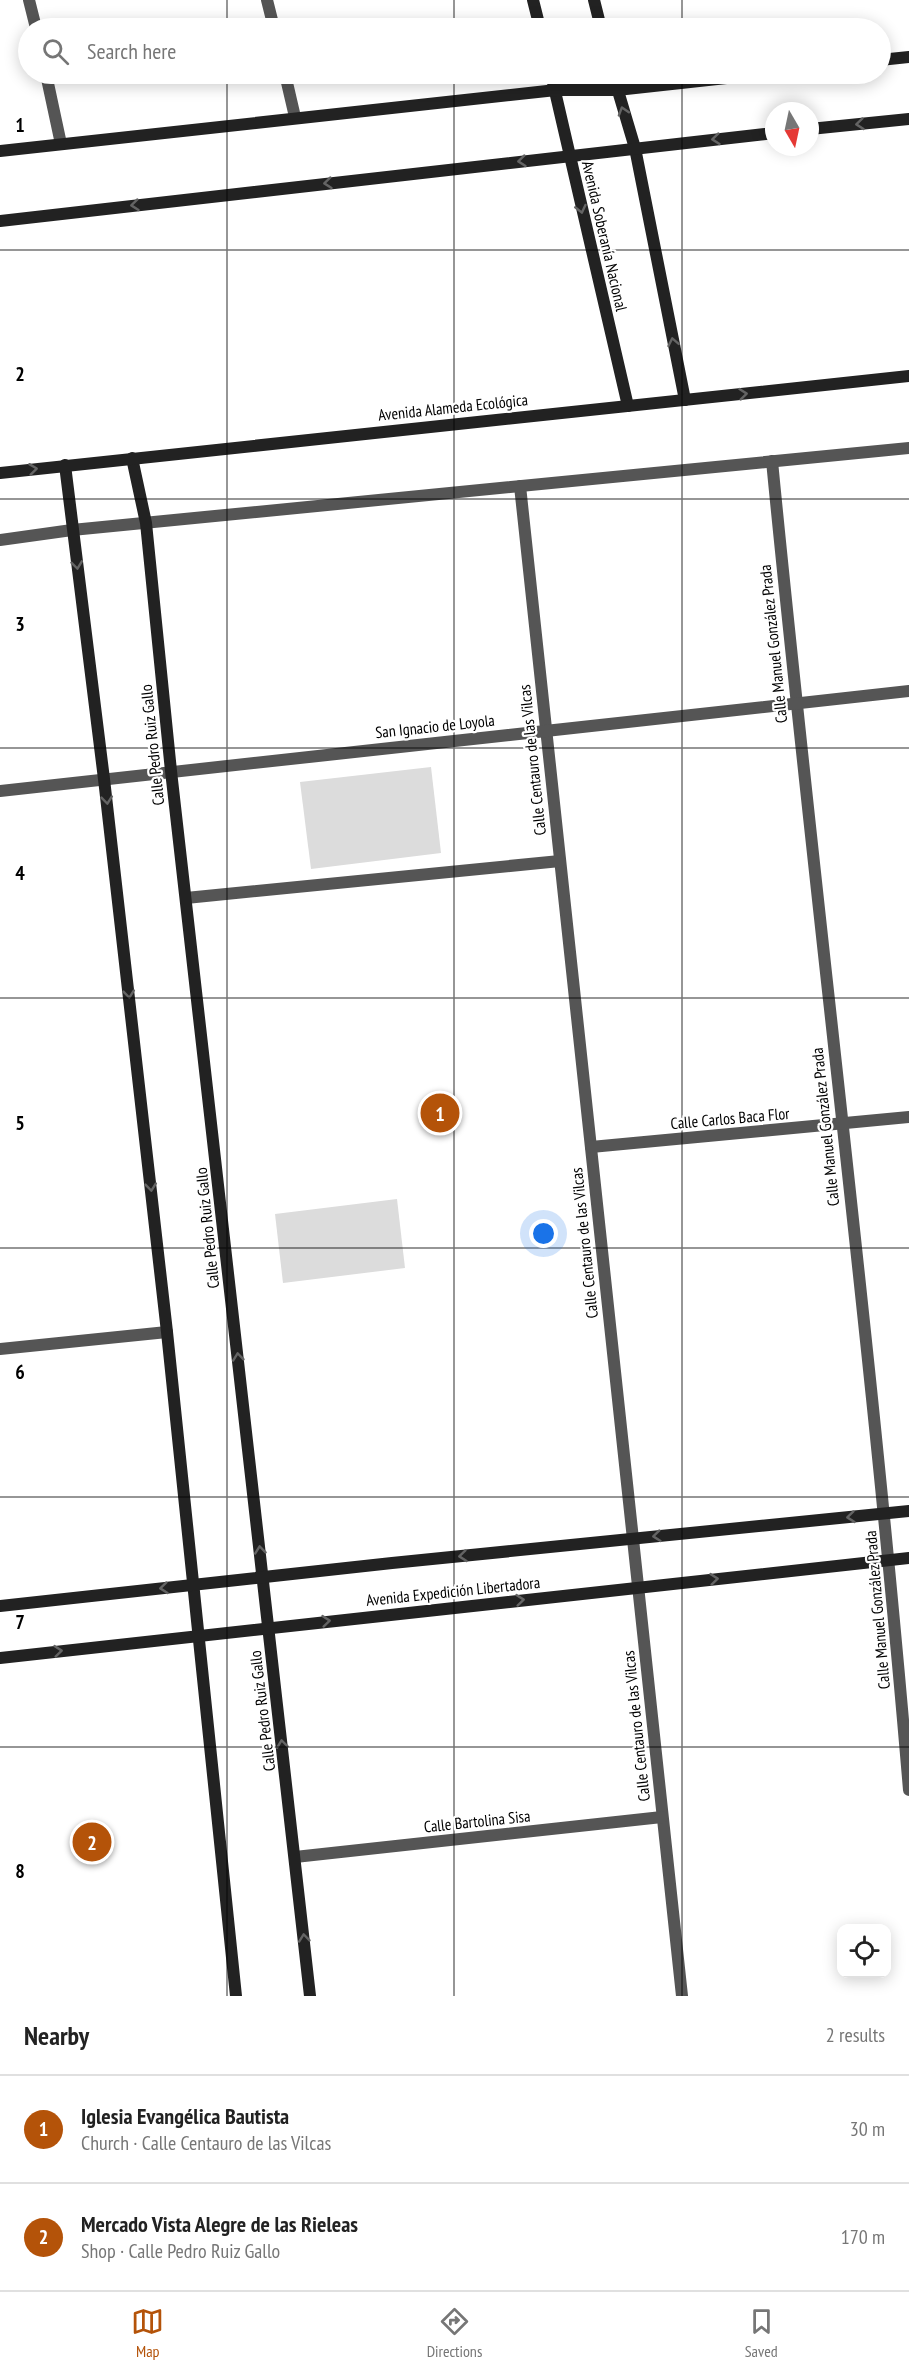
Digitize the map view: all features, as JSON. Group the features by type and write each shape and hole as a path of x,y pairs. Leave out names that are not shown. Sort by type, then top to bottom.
{"street":[{"path":"30,0 34,18"},
{"path":"267,0 272,18"},
{"path":"533,0 538,18"},
{"path":"594,0 598,18"},
{"path":"891,59 909,57"},
{"path":"48,84 61,144"},
{"path":"287,84 295,117"},
{"name":"Avenida Soberanía Nacional","path":"554,84 628,406"},
{"path":"616,84 635,148 685,400"},
{"path":"0,151 556,90 617,90 671,84"},
{"path":"819,128 909,119"},
{"path":"0,221 765,134"},
{"name":"Avenida Alameda Ecológica","path":"0,473 909,376"},
{"path":"0,540 72,530 909,448"},
{"name":"Calle Pedro Ruiz Gallo","path":"132,458 147,524 171,771 310,1996"},
{"name":"Calle Manuel González Prada","path":"771,461 795,702 890,1560 909,1790"},
{"path":"65,465 104,779 167,1332 236,1996"},
{"name":"Calle Centauro de las Vilcas","path":"520,486 682,1996"},
{"name":"San Ignacio de Loyola","path":"0,791 909,691"},
{"path":"186,898 560,861"},
{"name":"Calle Carlos Baca Flor","path":"591,1147 909,1117"},
{"path":"0,1349 167,1332"},
{"name":"Avenida Expedición Libertadora","path":"0,1606 909,1511"},
{"name":"Avenida Expedición Libertadora","path":"0,1658 909,1558"},
{"name":"Calle Bartolina Sisa","path":"295,1857 662,1817"}],"shaded area":[{"path":"431,767 441,853 311,869 300,782"},
{"path":"397,1199 405,1268 283,1283 275,1214"}],"place":[{"name":"Iglesia Evangélica Bautista","path":"440,1113"},
{"name":"Mercado Vista Alegre de las Rieleas","path":"92,1842"}]}
